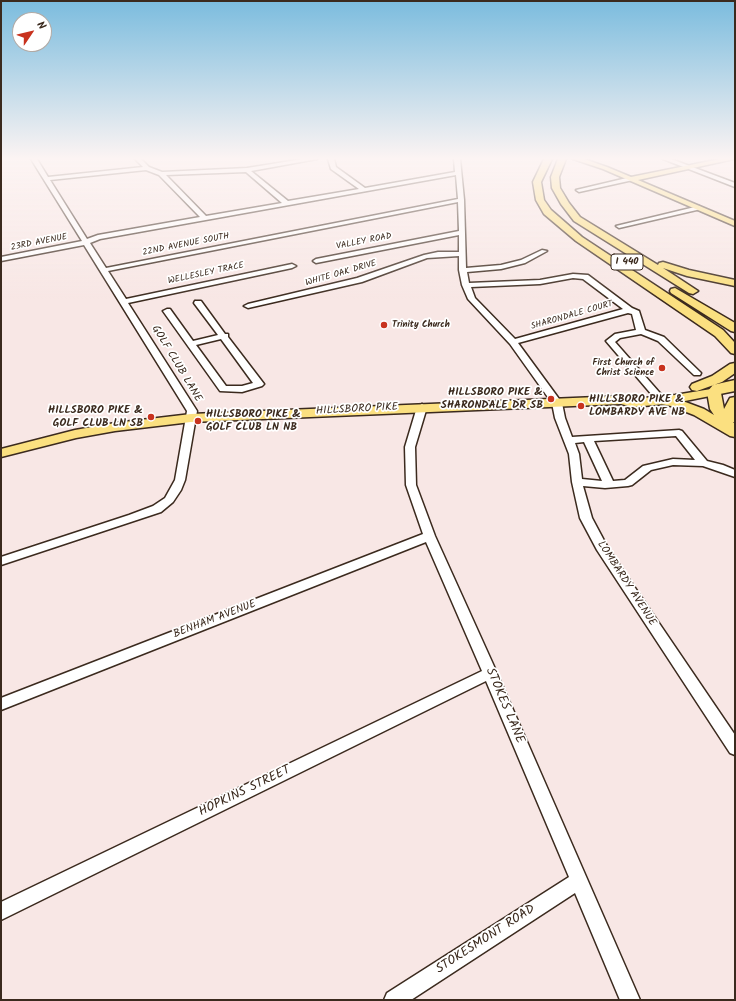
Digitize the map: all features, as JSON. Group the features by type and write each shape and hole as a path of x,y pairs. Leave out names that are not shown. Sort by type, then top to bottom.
{"highway":[{"path":"543,206 547,212 579,239 719,333 735,350"},
{"name":"I 440","path":"550,206 564,220 613,253 735,328"},
{"name":"I 440","path":"565,206 577,219 609,240 735,316"},
{"path":"566,206 582,219 621,243 660,263 687,273 735,283"},
{"path":"579,239 735,336"},
{"path":"697,387 717,379 735,367"},
{"path":"735,384 718,388 714,392 717,409 735,432"},
{"path":"658,398 699,412 735,432"},
{"path":"735,401 730,410 735,418"}],"main road":[{"path":"694,206 735,224"},
{"name":"HILLSBORO PIKE","path":"1,453 75,434 115,427 191,418 422,407 621,400 633,403 735,379"},
{"name":"HILLSBORO PIKE","path":"658,398 714,392 735,388"}],"street":[{"name":"GOLF CLUB LANE","path":"1,561 133,518 157,509 170,500 180,480 191,418 192,411 64,206"},
{"path":"193,206 206,219"},
{"name":"23RD AVENUE","path":"1,259 78,245 98,238 278,206"},
{"name":"22ND AVENUE SOUTH","path":"104,270 432,206"},
{"path":"461,206 463,270 466,285 472,299 514,342 557,403"},
{"path":"619,226 699,208"},
{"name":"VALLEY ROAD","path":"316,261 462,232"},
{"path":"463,270 500,267 523,262 544,251"},
{"name":"WHITE OAK DRIVE","path":"248,306 359,280 426,256 438,254 462,254"},
{"name":"WELLESLEY TRACE","path":"124,302 292,266"},
{"name":"SHARONDALE COURT","path":"466,285 540,282 574,276 585,277 629,310"},
{"path":"167,311 223,389 242,389 259,384 225,336 198,303"},
{"path":"629,310 636,313 641,332"},
{"name":"SHARONDALE COURT","path":"514,342 629,310"},
{"path":"658,398 610,341 618,336 641,332 649,334 661,339 697,373"},
{"path":"190,344 225,336"},
{"name":"LOMBARDY AVENUE","path":"557,403 560,418 570,440 574,454 577,482 586,518 603,550 735,748"},
{"name":"STOKES LANE","path":"422,407 410,447 411,485 429,536 490,673 630,1000"},
{"path":"570,440 679,433 702,463"},
{"path":"586,439 609,484"},
{"path":"577,482 609,484 628,483 647,468 673,462 702,463 719,467 735,474"},
{"name":"BENHAM AVENUE","path":"1,704 429,536"},
{"name":"HOPKINS STREET","path":"1,911 490,673"},
{"name":"STOKESMONT ROAD","path":"394,1000 578,880"}],"place":[{"name":"Trinity Church","path":"384,325"},
{"name":"First Church of Christ Science","path":"662,368"},
{"name":"HILLSBORO PIKE & SHARONDALE DR SB","path":"551,399"},
{"name":"HILLSBORO PIKE & LOMBARDY AVE NB","path":"581,406"},
{"name":"HILLSBORO PIKE & GOLF CLUB LN SB","path":"151,417"},
{"name":"HILLSBORO PIKE & GOLF CLUB LN NB","path":"198,421"}]}
